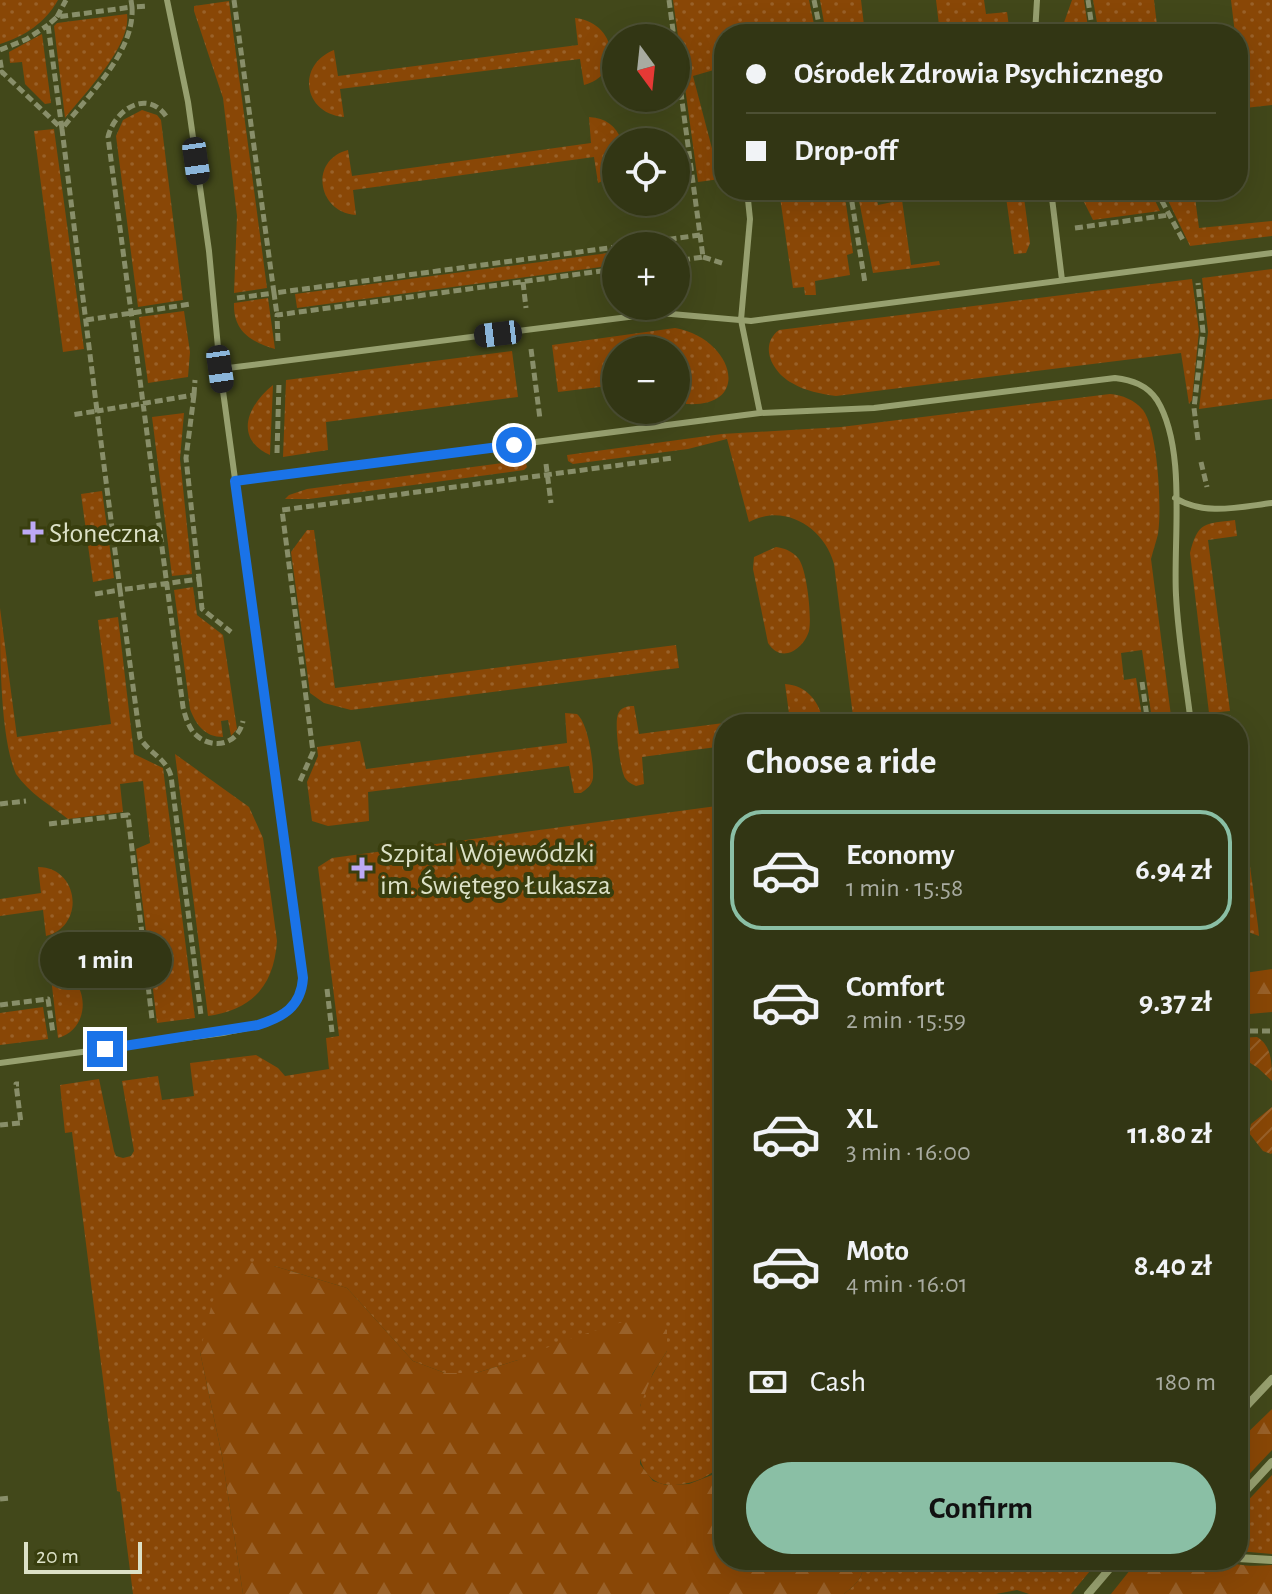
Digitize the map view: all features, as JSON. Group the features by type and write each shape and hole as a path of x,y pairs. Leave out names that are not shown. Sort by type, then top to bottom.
{"street":[{"path":"1248,1404 1272,1379"},
{"path":"1248,1488 1272,1462"},
{"path":"1248,1559 1272,1560"},
{"path":"1088,1594 1108,1570"}],"lane":[{"path":"0,1063 258,1025 278,1019 290,1011 297,1002 303,978 220,369 209,251 190,116 167,0"},
{"path":"1036,24 1037,0"},
{"path":"748,200 750,219 741,320 760,413"},
{"path":"1052,200 1062,280"},
{"path":"220,369 660,313 751,321 1272,253"},
{"path":"235,481 760,413 874,408 1101,380 1131,380 1155,397 1162,410 1175,473 1176,599 1190,714"},
{"path":"1175,498 1200,509 1272,503"}],"path":[{"path":"0,50 27,39 48,25 57,17 66,0"},
{"path":"234,0 274,293 602,248"},
{"path":"669,0 672,24"},
{"path":"814,0 819,24"},
{"path":"1088,0 1092,24"},
{"path":"57,17 132,7 133,22 123,50 62,129"},
{"path":"48,25 140,738 168,765 171,776 203,1035"},
{"path":"0,60 1,72 62,129"},
{"path":"169,129 161,109 144,102 123,111 115,119 108,137 183,707 193,731 210,743 227,743 234,739 243,724 241,708"},
{"path":"684,112 703,257 690,259"},
{"path":"852,200 865,284"},
{"path":"1161,200 1188,252 1195,251 1203,332 1194,408 1204,484 1211,490 1224,492 1226,508"},
{"path":"1056,230 1169,215"},
{"path":"690,236 700,235"},
{"path":"523,282 551,503"},
{"path":"850,286 880,282"},
{"path":"189,290 192,319"},
{"path":"196,374 186,458 202,609 231,631 233,647"},
{"path":"71,415 194,395"},
{"path":"301,793 300,780 313,752 282,510 673,458"},
{"path":"95,594 199,579"},
{"path":"1142,682 1147,714"},
{"path":"0,804 26,801"},
{"path":"49,824 128,815 155,1042"},
{"path":"326,986 332,1032"},
{"path":"0,1005 48,999 55,1055"},
{"path":"1248,1031 1272,1031"},
{"path":"0,1125 21,1123 16,1084 28,1082"},
{"path":"0,1499 11,1498"}],"green space":[{"path":"0,0 58,0 34,28 0,44"},
{"path":"673,0 809,0 814,24 714,24 714,70 693,76 714,156 714,180 698,182 688,112 690,24 676,24"},
{"path":"820,0 861,0 864,24 824,24"},
{"path":"936,0 984,0 986,14 1007,12 1009,24 939,24"},
{"path":"1072,0 1084,0 1088,24 1064,24"},
{"path":"1093,0 1154,0 1157,24 1097,24"},
{"path":"1231,0 1272,0 1272,105 1248,108 1248,24 1234,24"},
{"path":"229,1 267,288 234,293 237,216 223,98 194,11 194,6"},
{"path":"127,14 127,26 115,54 65,118 54,26 57,23"},
{"path":"575,18 589,22 602,32 602,74 584,85 580,59 340,89 344,117 330,114 320,107 309,88 314,66 334,50 338,76 578,45"},
{"path":"42,34 51,103 45,104 25,84 22,62 10,63 9,52"},
{"path":"142,110 157,115 161,120 183,300 138,307 116,136 123,120"},
{"path":"589,117 600,119 614,128 602,128 602,181 598,183 594,157 353,190 356,215 343,212 333,205 323,185 327,164 348,150 352,176 591,143"},
{"path":"54,129 84,349 63,352 34,131"},
{"path":"780,200 845,200 853,253 847,255 850,275 815,281 816,295 805,295 804,287 793,288"},
{"path":"859,200 877,200 878,205 902,200 911,265 939,261 940,265 873,273"},
{"path":"1006,200 1024,200 1030,243 1026,253 1014,254"},
{"path":"1083,200 1155,200 1160,211 1093,220"},
{"path":"1168,200 1195,200 1199,228 1272,221 1272,236 1190,246"},
{"path":"602,254 602,267 297,308 295,294"},
{"path":"1272,269 1272,399 1199,409 1208,332 1202,278"},
{"path":"1192,279 1199,331 1192,400 1189,404 1181,353 836,396 797,386 779,373 770,359 770,344 779,330"},
{"path":"268,298 275,349 245,334 234,313 234,303"},
{"path":"184,311 190,352 188,377 148,383 139,317"},
{"path":"675,328 695,334 722,357 728,371 728,384 721,395 707,402 690,404 690,336 617,336"},
{"path":"602,338 602,387 558,392 552,345"},
{"path":"512,351 518,397 326,422 328,450 283,457 286,380"},
{"path":"273,385 270,455 251,440 248,421 257,402"},
{"path":"1110,394 1136,403 1148,420 1158,470 1159,522 1151,559 1171,714 1151,714 1142,650 1121,653 1124,680 1136,678 1142,714 853,714 834,564 829,551 812,529 789,517 776,515 749,522 727,439 688,449 573,464 568,461 567,455 722,434 841,427"},
{"path":"184,413 180,459 192,574 172,576 152,417"},
{"path":"525,460 527,467 524,470 309,499 285,499 307,489"},
{"path":"102,491 114,578 93,582 81,494"},
{"path":"1235,520 1237,536 1208,540 1230,711 1209,713 1190,553 1196,535 1204,526"},
{"path":"307,530 314,530 335,688 676,645 679,668 351,710 324,703 310,693 291,552"},
{"path":"776,547 791,552 801,563 809,605 810,625 806,638 797,649 785,653 779,653 768,643 753,569 754,557"},
{"path":"193,587 197,615 223,635 237,729 231,736 228,720 221,721 223,737 211,735 198,725 190,709 174,590"},
{"path":"0,608 17,737 111,724 98,620 118,617 134,754 163,768 195,1018 157,1023 136,849 150,843 143,781 120,784 123,812 68,819 33,793 16,774 4,718"},
{"path":"785,684 800,688 812,696 820,714 789,714"},
{"path":"634,706 639,734 714,724 714,747 642,757 644,784 636,786 625,778 620,757 617,727 618,714 623,708"},
{"path":"565,713 577,714 590,744 593,778 589,787 581,793 574,793 569,766 368,792 369,821 328,826 312,821 307,782 318,756 317,747 360,741 366,769 567,743"},
{"path":"175,754 249,807 263,838 277,941 271,970 258,993 237,1008 208,1016"},
{"path":"714,806 714,1471 690,1483 675,1485 651,1478 644,1469 637,1432 640,1407 647,1385 667,1351 518,1360 476,1373 445,1373 413,1361 347,1288 274,1266 200,1352 222,1456 243,1594 133,1594 72,1132 65,1133 60,1085 99,1079 114,1151 116,1156 123,1158 131,1156 134,1151 122,1081 158,1076 162,1100 194,1096 190,1063 256,1055 285,1076 329,1069 326,1038 339,1036 318,867 332,858"},
{"path":"1248,852 1259,936 1248,932"},
{"path":"38,867 62,876 72,898 72,910 67,921 59,930 46,936 43,910 0,916 0,899 41,893"},
{"path":"50,969 63,972 73,979 82,1000 78,1023 58,1038"},
{"path":"1272,969 1272,1012 1248,1014 1248,973"},
{"path":"43,1007 48,1039 0,1045 0,1013"},
{"path":"1248,1037 1257,1037 1266,1045 1272,1081 1248,1062"},
{"path":"1272,1107 1271,1154 1263,1151 1249,1133 1251,1124"},
{"path":"253,1262 274,1266 347,1288 413,1361 445,1373 476,1373 619,1323 653,1319 667,1330 667,1351 653,1373 640,1406 640,1464 653,1481 666,1485 689,1484 714,1473 714,1570 862,1570 861,1575 844,1594 243,1594 222,1456 200,1352 212,1303 223,1275"},
{"path":"1272,1409 1272,1450 1248,1475 1248,1432"},
{"path":"1272,1475 1272,1554 1248,1552 1248,1500"},
{"path":"1272,1565 1272,1594 1111,1594 1130,1570 1248,1570 1248,1566"},
{"path":"862,1570 1091,1570 1071,1594 1029,1594 1017,1590 996,1594 844,1594"}],"place":[{"name":"Słoneczna","path":"33,532"},
{"name":"Szpital Wojewódzki im. Świętego Łukasza","path":"362,868"}],"route":[{"path":"105,1049 223,1033 278,1019 290,1011 302,989 303,978 235,481 514,445"}]}
